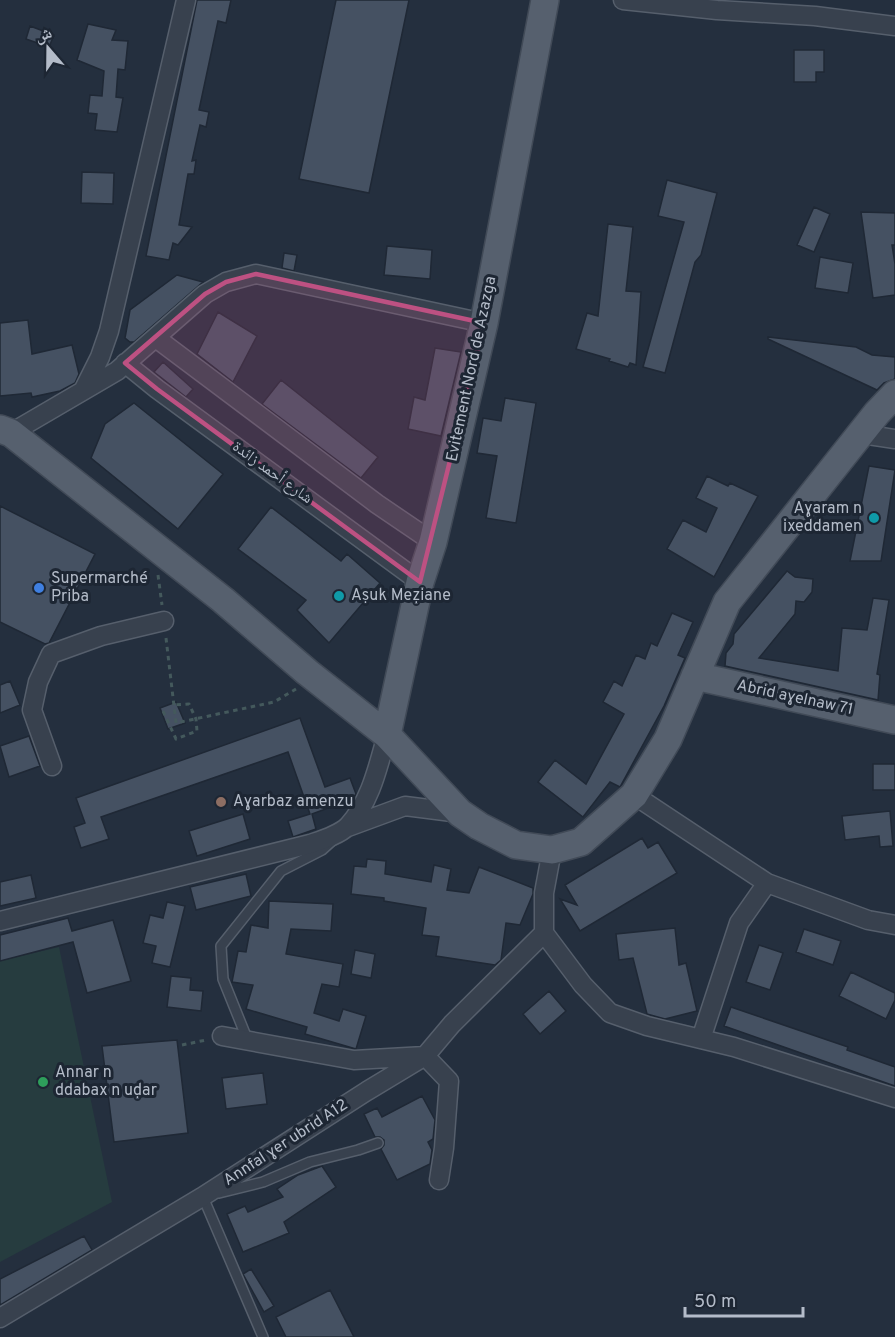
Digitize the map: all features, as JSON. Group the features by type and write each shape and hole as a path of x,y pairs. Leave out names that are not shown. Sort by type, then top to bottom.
{"main road":[{"name":"Evitement Nord de Azazga","path":"387,735 420,582 433,542 484,322 545,0"},
{"path":"6,431 223,600 307,672 387,735 460,813 479,826 516,845 552,850 581,842 634,795 668,739 726,602 877,413 895,394"},
{"name":"Abrid aɣelnaw 71","path":"695,676 895,720"}],"street":[{"path":"83,391 100,357 109,331 186,0"},
{"path":"623,0 675,3 717,10 815,16 895,26"},
{"path":"6,431 117,371 204,294 226,282 256,274 484,322"},
{"path":"156,338 377,504 433,542"},
{"name":"شارع أحمد زائدة","path":"125,363 157,389 420,582"},
{"path":"862,434 895,439"},
{"path":"52,766 32,710 38,682 51,654 100,636 164,621"},
{"path":"348,827 368,797 387,735"},
{"path":"634,795 767,883 868,920 895,925"},
{"path":"0,921 310,844 405,806 460,813"},
{"path":"552,850 544,893 544,933 584,985 610,1013 647,1026 734,1047 895,1098"},
{"path":"701,1039 739,923 767,883"},
{"name":"Annfal ɣer ubrid A12","path":"0,1318 202,1197 367,1090 425,1056 452,1024 544,933"},
{"path":"222,1036 354,1060 425,1056 449,1081 439,1180"}],"lane":[{"path":"248,1041 223,979 221,946 281,871 322,850 348,827"},
{"path":"263,1337 202,1197 263,1182 310,1162 378,1143"}],"path":[{"path":"155,547 176,723 274,702 295,692 307,672"},
{"path":"163,711 176,739 197,731 196,719 189,704 174,705"},
{"path":"182,1045 222,1036"}],"highlighted area":[{"path":"256,274 484,323 420,582 157,389 125,363 205,294 226,282"}],"green space":[{"name":"Annar n ddabax n uḍar","path":"59,947 112,1202 0,1262 0,961"}],"building":[{"path":"197,0 231,0 226,23 218,21 199,110 209,112 206,127 200,125 192,161 196,160 194,174 188,174 179,225 192,227 178,245 173,243 169,260 146,256"},
{"path":"336,0 409,0 369,193 299,179"},
{"path":"88,24 116,30 112,40 128,41 125,70 118,69 116,97 123,98 117,132 95,130 97,114 88,113 90,95 102,96 104,71 77,60"},
{"path":"30,26 54,35 49,47 26,39"},
{"path":"794,50 824,50 824,72 816,72 816,82 794,82"},
{"path":"82,172 114,173 113,204 81,203"},
{"path":"667,180 717,193 701,255 695,262 665,373 643,367 684,222 658,216"},
{"path":"814,207 830,214 814,252 797,245"},
{"path":"861,212 895,213 895,245 892,245 895,264 895,295 873,298"},
{"path":"608,224 633,227 626,291 641,292 636,365 630,363 628,367 576,349 587,313 598,316"},
{"path":"387,246 432,250 430,279 384,275"},
{"path":"284,253 297,255 294,271 282,268"},
{"path":"820,257 853,263 848,293 815,288"},
{"path":"177,275 203,282 134,342 130,342 125,338 130,310"},
{"path":"218,312 257,336 233,382 197,354"},
{"path":"28,320 32,354 72,345 79,374 75,383 60,391 32,397 31,393 0,396 0,323"},
{"path":"768,337 856,347 872,355 895,357 895,379 884,383 877,390"},
{"path":"435,348 461,352 441,436 408,429 414,397 425,400"},
{"path":"163,362 193,389 186,397 154,372"},
{"path":"281,380 378,457 361,478 262,404"},
{"path":"505,398 536,403 516,523 486,518 497,456 477,453 483,418 501,421"},
{"path":"134,403 223,474 178,529 91,458 105,424"},
{"name":"Aɣaram n ixeddamen","path":"869,466 895,470 881,561 850,561"},
{"path":"707,476 728,486 730,483 758,496 714,577 667,549 683,520 706,532 717,508 696,498"},
{"name":"Supermarché Priba","path":"0,506 95,554 49,643 45,644 0,622"},
{"path":"271,507 341,561 347,554 380,583 329,643 297,610 306,600 238,549"},
{"path":"787,571 795,577 813,579 812,592 804,602 796,601 795,614 759,658 838,671 842,628 867,630 873,598 889,600 877,674 880,675 878,700 725,666 726,653 733,644 734,634"},
{"path":"672,613 693,622 678,655 685,658 664,706 620,787 610,782 583,817 538,782 555,760 586,784 624,714 603,702 614,681 622,686 636,655 645,659 651,643 657,646"},
{"path":"10,681 20,705 0,713 0,685"},
{"path":"176,702 185,723 168,729 160,708"},
{"path":"300,718 325,787 350,778 356,794 353,799 312,814 316,829 293,837 288,821 310,814 288,752 101,817 109,839 81,848 74,827 85,823 76,798"},
{"path":"29,736 40,766 9,777 0,746"},
{"path":"873,764 895,764 895,790 873,790"},
{"path":"890,811 893,846 880,847 879,836 845,840 842,816"},
{"path":"243,814 250,839 197,856 189,831"},
{"path":"642,838 648,848 658,842 677,873 580,931 560,899 577,905 565,885"},
{"path":"367,859 386,861 385,874 431,882 434,865 451,869 447,890 469,893 479,867 533,888 533,894 520,925 506,923 501,960 495,965 436,956 439,937 422,935 426,908 384,901 384,898 351,894 354,866 366,867"},
{"path":"246,874 251,896 196,910 190,887"},
{"path":"31,875 36,898 0,906 0,882"},
{"path":"269,901 333,904 331,931 291,929 286,954 343,964 339,987 322,984 314,1013 339,1021 343,1009 366,1016 356,1049 305,1034 307,1027 246,1009 253,985 232,982 238,951 246,952 251,925 268,928"},
{"path":"167,902 185,906 170,967 152,963 156,946 143,943 150,915 163,918"},
{"path":"68,918 72,931 113,920 131,981 87,993 73,942 0,961 0,935"},
{"path":"675,928 679,965 686,963 697,1011 665,1019 647,1014 633,958 619,960 616,934"},
{"path":"804,929 841,941 833,965 796,952"},
{"path":"759,945 783,953 770,990 746,982"},
{"path":"355,950 375,954 371,978 351,974"},
{"path":"851,972 895,993 895,1000 886,1019 839,996"},
{"path":"171,976 191,978 190,990 203,991 201,1011 167,1007"},
{"path":"549,991 566,1011 540,1034 523,1014"},
{"path":"731,1007 848,1047 847,1050 895,1067 895,1086 724,1026"},
{"path":"177,1040 188,1133 114,1142 102,1046"},
{"path":"263,1073 267,1104 226,1109 222,1078"},
{"path":"422,1096 435,1120 433,1139 428,1142 432,1150 430,1164 397,1180 381,1149 384,1140 375,1137 364,1114 377,1108 382,1117"},
{"path":"322,1166 336,1187 284,1222 289,1233 243,1252 227,1214 245,1206 248,1212 283,1197 277,1189 298,1175"},
{"path":"84,1236 92,1250 0,1305 0,1279"},
{"path":"251,1269 274,1306 264,1312 243,1274"},
{"path":"330,1290 354,1337 286,1337 276,1317"}],"place":[{"name":"Aɣaram n ixeddamen","path":"874,518"},
{"name":"Supermarché Priba","path":"39,588"},
{"name":"Aṣuk Meẓiane","path":"339,596"},
{"name":"Aɣarbaz amenzu","path":"221,802"},
{"name":"Annar n ddabax n uḍar","path":"43,1082"}]}
